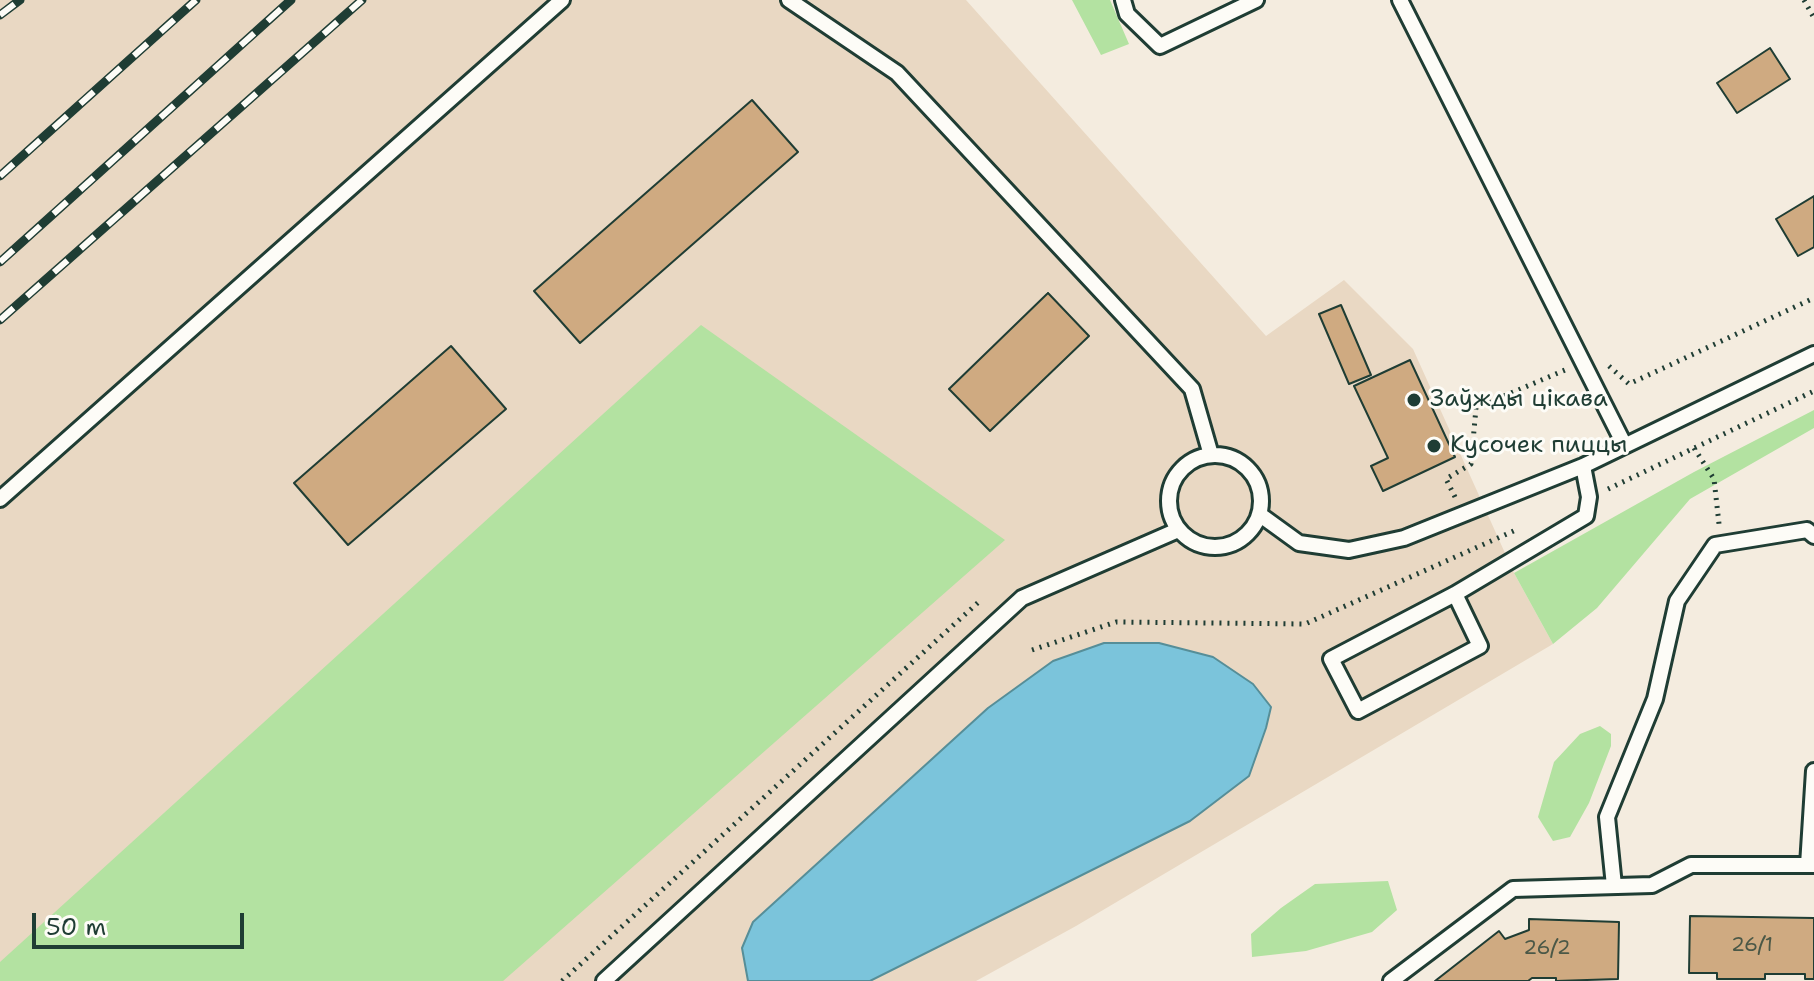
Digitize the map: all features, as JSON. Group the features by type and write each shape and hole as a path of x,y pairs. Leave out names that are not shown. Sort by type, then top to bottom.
{"lane":[{"path":"0,499 562,0"},
{"path":"789,0 897,73 1192,389 1211,455"},
{"path":"1123,0 1127,14 1160,46 1256,0"},
{"path":"1400,0 1624,444"},
{"path":"1259,514 1299,543 1349,550 1404,538 1583,466 1814,354"},
{"path":"1211,455 1241,463 1258,485 1261,500 1259,514 1243,538 1216,548 1202,546 1178,530 1168,503 1170,488 1176,475 1186,465 1211,455"},
{"path":"1455,594 1480,646 1358,711 1331,659 1455,594 1586,516 1589,497 1583,466"},
{"path":"604,981 1022,598 1178,530"},
{"path":"1614,886 1607,817 1655,699 1677,601 1715,545 1807,530 1814,536"},
{"path":"1391,981 1513,889 1652,885 1691,865 1811,865 1814,771"}],"path":[{"path":"1804,0 1814,18"},
{"path":"1694,448 1714,479 1720,521 1715,545"},
{"path":"562,981 982,599"}],"shaded area":[{"path":"0,0 966,0 1266,336 1344,280 1413,349 1514,573 1553,644 1076,926 976,981 0,981"}],"green space":[{"path":"1072,0 1110,0 1129,44 1101,55"},
{"path":"701,325 1005,540 503,981 0,981 0,962"},
{"path":"1814,410 1814,428 1690,499 1597,608 1553,644 1514,573 1694,472"},
{"path":"1600,726 1611,734 1611,746 1589,803 1570,837 1553,841 1538,817 1554,762 1580,734"},
{"path":"1388,881 1397,910 1372,932 1306,951 1252,957 1251,934 1315,884"}],"water":[{"path":"1104,643 1159,643 1213,657 1253,684 1271,707 1249,776 1190,821 870,981 748,981 742,948 753,922 988,708 1053,661"}],"building":[{"path":"1770,48 1790,79 1737,113 1717,83"},
{"path":"752,100 798,152 580,343 534,291"},
{"path":"1814,196 1814,247 1798,256 1776,219"},
{"path":"1048,293 1089,336 990,431 949,389"},
{"path":"1341,305 1371,375 1349,384 1319,314"},
{"path":"451,346 506,409 348,545 294,483"},
{"path":"1410,360 1455,457 1383,491 1371,466 1388,458 1354,386"},
{"path":"1690,916 1814,918 1814,979 1805,979 1805,974 1765,974 1765,979 1717,979 1717,973 1689,973"},
{"path":"1529,919 1619,922 1618,979 1435,981 1499,931 1505,939 1529,930"}],"railway":[{"path":"0,15 20,0"},
{"path":"0,176 196,0"},
{"path":"0,262 291,0"},
{"path":"0,320 362,0"}],"place":[{"name":"Заўжды цікава","path":"1414,400"},
{"name":"Кусочек пиццы","path":"1434,446"}]}
